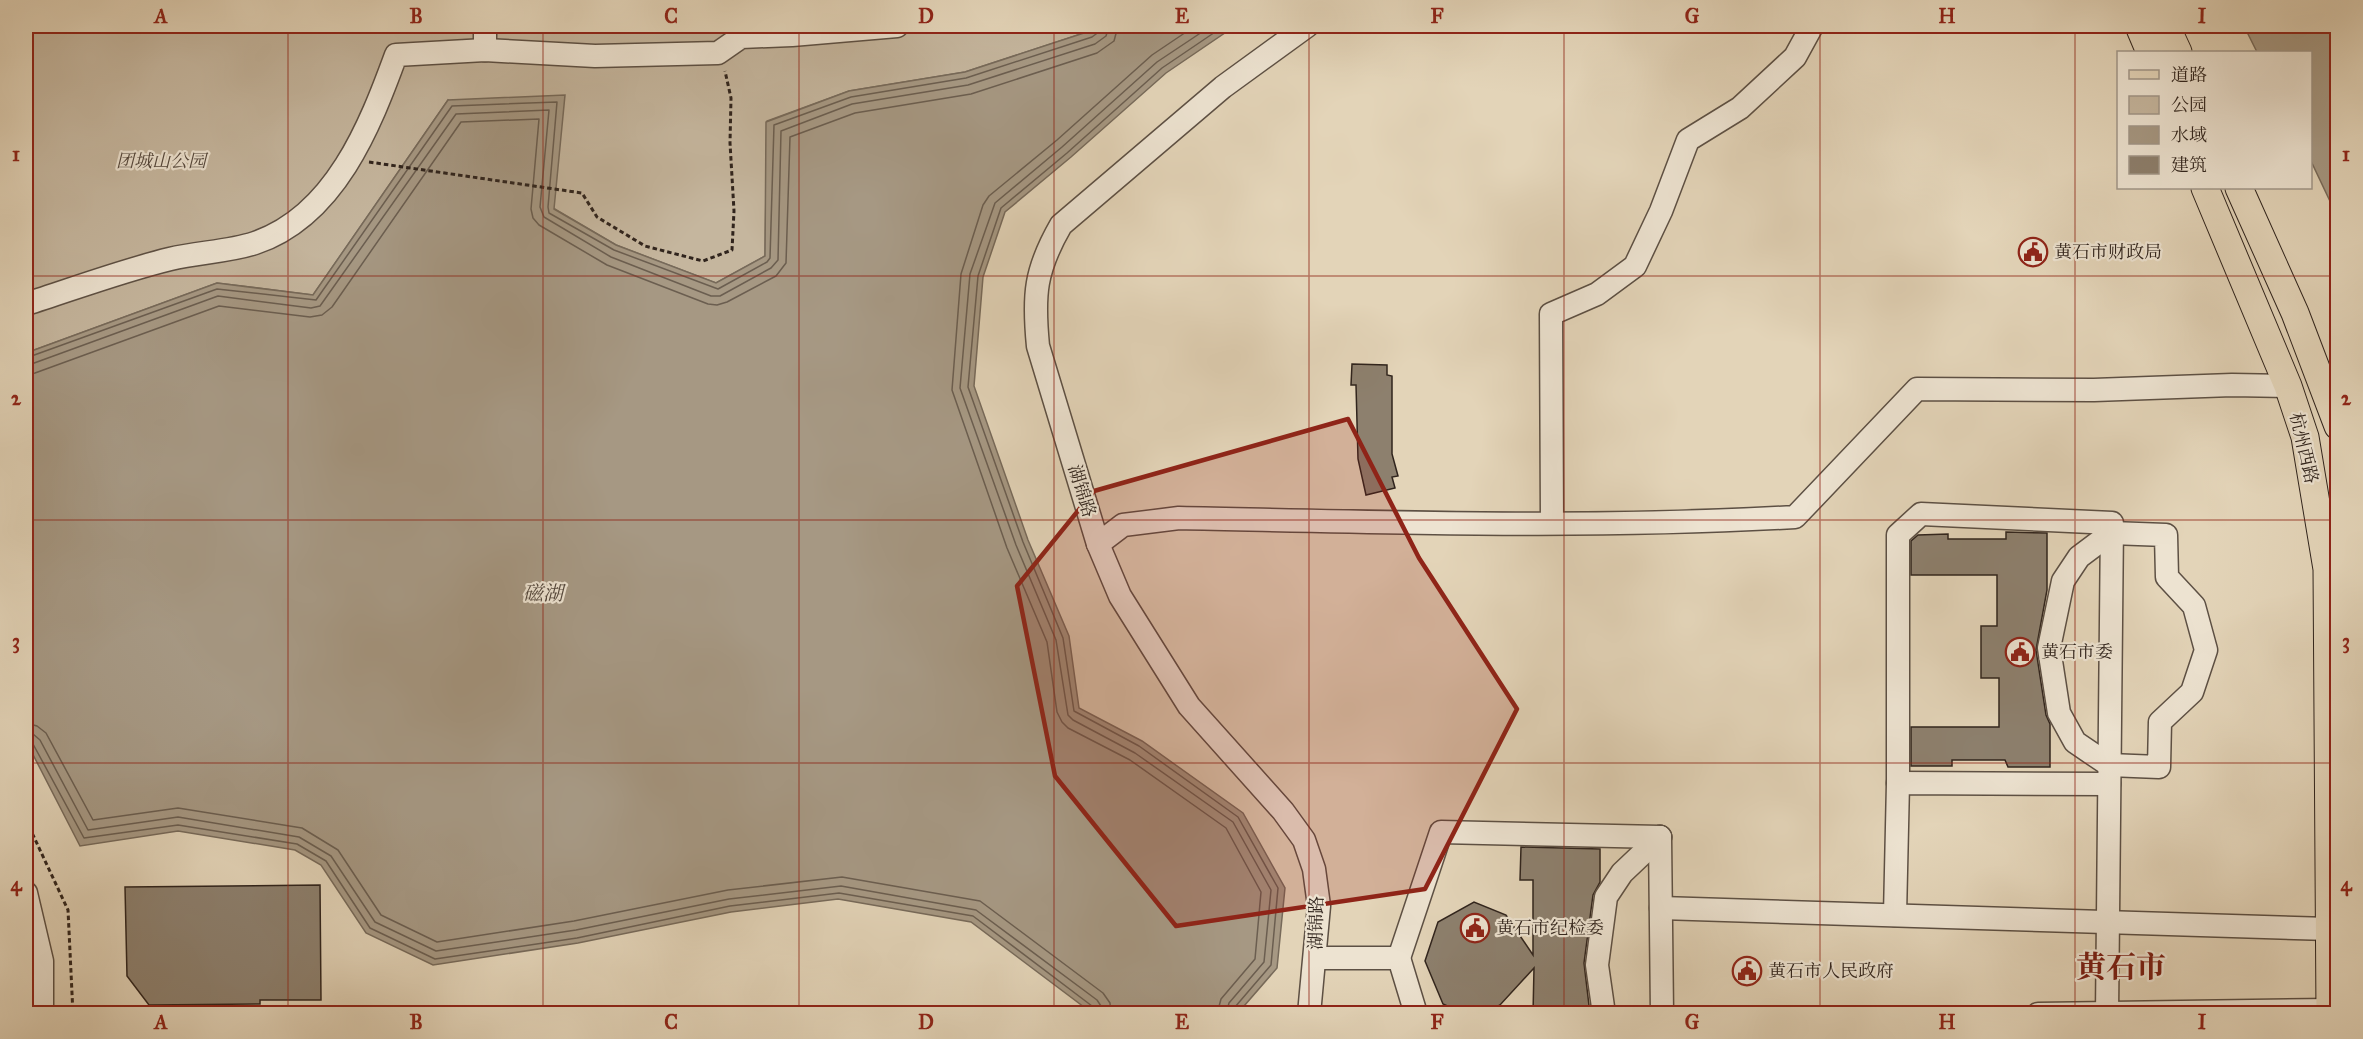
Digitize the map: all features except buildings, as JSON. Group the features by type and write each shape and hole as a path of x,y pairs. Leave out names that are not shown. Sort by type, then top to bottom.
{"main road":[{"path":"2139,26 2150,51"},
{"path":"2166,26 2178,51"},
{"name":"杭州西路","path":"2205,189 2288,386 2305,436 2327,569 2330,1012"},
{"name":"杭州西路","path":"2239,189 2295,313 2337,426"}],"street":[{"path":"485,26 485,50"},
{"path":"26,304 170,259 256,243 293,224 323,196 349,159 374,115 396,55 485,50 595,56 718,53 741,31 792,35 897,26"},
{"name":"湖锦路","path":"1306,26 1223,87 1061,225 1046,252 1037,280 1035,314 1038,346 1098,544 1120,596 1189,706 1284,811 1304,840 1314,869 1319,906 1309,1014"},
{"path":"1552,523 1551,314 1596,294 1635,266 1661,211 1689,140 1740,108 1795,57 1812,26"},
{"path":"1098,544 1123,525 1179,518 1552,523 1713,522 1795,517 1917,389 2094,390 2232,385 2288,386"},
{"path":"1895,915 1898,783 1898,535 1922,514 2112,523 2107,1013"},
{"path":"1898,783 2109,775 2159,768 2160,722 2192,692 2206,650 2194,606 2167,577 2166,535 2111,533 2079,558 2062,581 2049,648 2059,713 2075,742 2109,775"},
{"path":"1416,1014 1399,958 1441,832 1660,837"},
{"path":"1660,837 1662,1014"},
{"path":"1604,1014 1596,965 1606,897 1623,873 1660,837"},
{"path":"26,893 42,961 36,998"},
{"path":"1661,908 2329,929"},
{"path":"1315,958 1399,958"},
{"path":"2038,1014 2330,1012"}],"path":[{"path":"375,163 582,193 597,217 645,246 703,261 732,250 734,211 730,143 731,98 725,71"},
{"path":"26,820 68,910 73,1014"}],"highlighted area":[{"path":"1348,419 1419,558 1517,709 1425,889 1176,926 1055,776 1017,586 1094,491"}],"green space":[{"name":"团城山公园","path":"26,26 1099,26 1090,31 965,72 849,91 767,121 765,256 716,283 616,245 553,208 448,100 313,295 217,283 26,353"}],"water":[{"name":"磁湖","path":"1099,26 1235,26 1166,73 1005,212 983,277 974,386 1028,540 1069,636 1079,708 1142,741 1243,813 1285,888 1277,968 1238,1013 1092,1013 971,922 838,899 731,912 578,943 433,965 366,933 321,865 295,850 178,831 80,846 26,741 26,353 217,283 313,295 448,100 565,95 554,209 616,245 716,283 765,256 766,122 849,91 965,72 1090,31"},
{"path":"2244,26 2337,26 2337,216 2312,163 2312,51 2256,51"}],"place":[{"name":"黄石市财政局","path":"2033,252"},
{"name":"黄石市委","path":"2020,652"},
{"name":"黄石市纪检委","path":"1475,928"},
{"name":"黄石市人民政府","path":"1747,971"}],"district":[{"name":"黄石市","path":"2121,967"}]}
